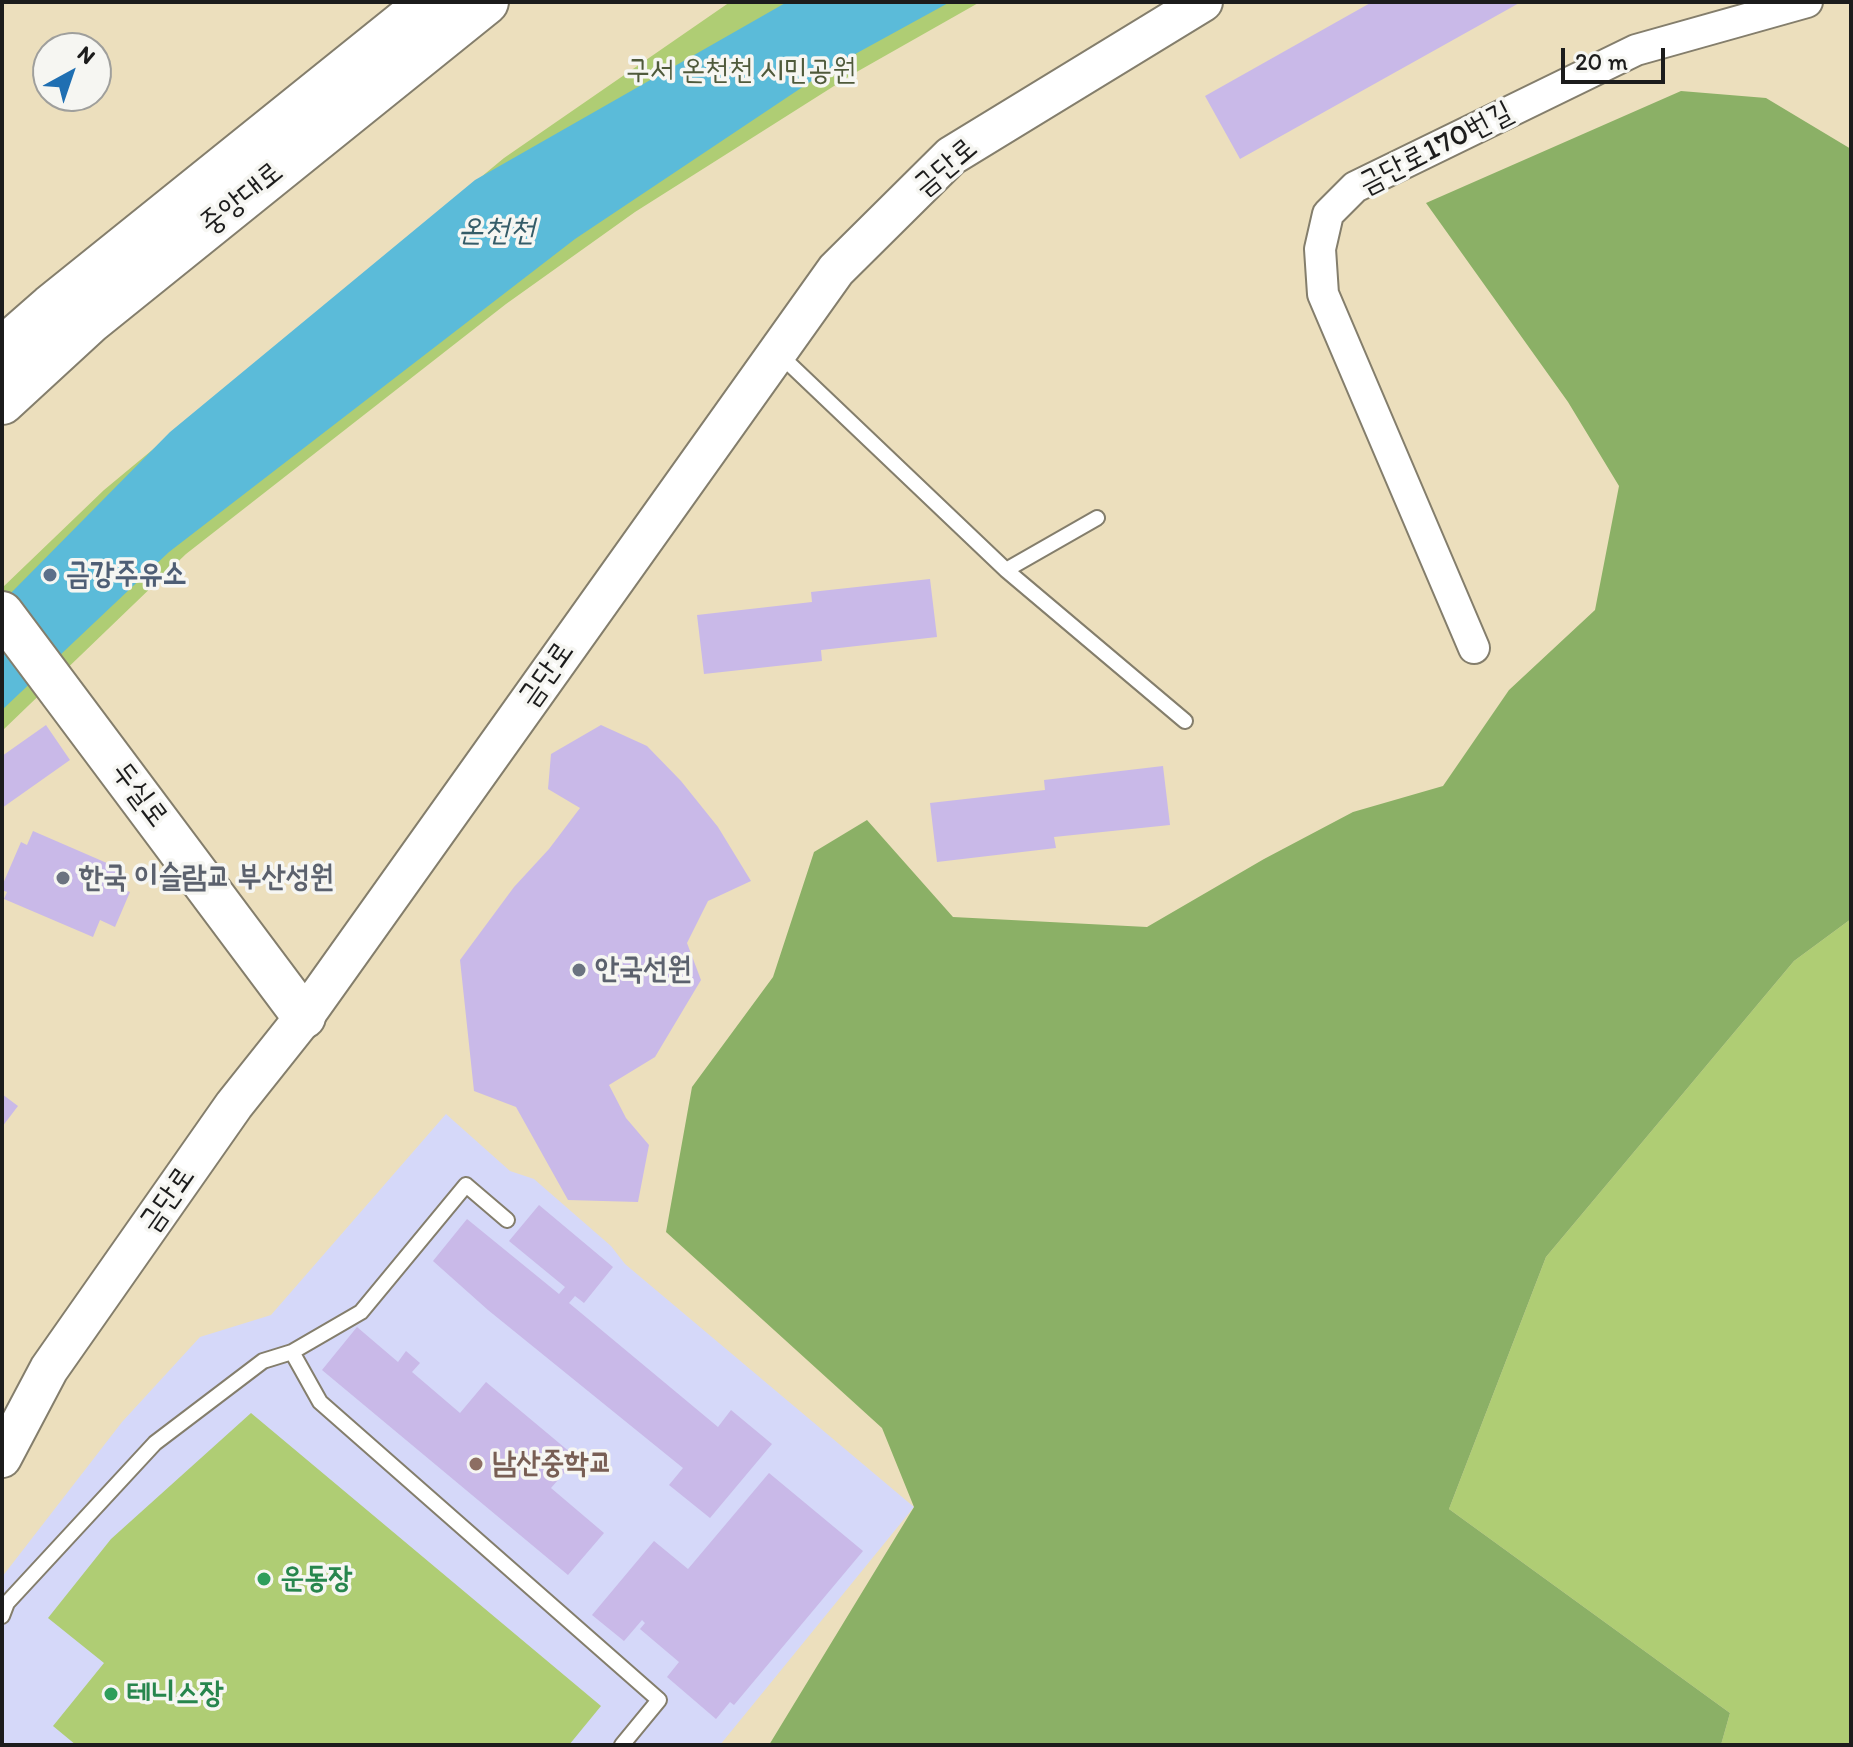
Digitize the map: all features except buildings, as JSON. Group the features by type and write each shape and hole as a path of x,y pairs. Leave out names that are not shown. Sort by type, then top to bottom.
{"main road":[{"name":"중앙대로","path":"2,350 51,307 430,2"},
{"name":"중앙대로","path":"2,402 90,321 486,2"},
{"name":"두실로","path":"2,613 304,1017"}],"street":[{"name":"금단로","path":"2,1458 49,1369 234,1105 304,1017 836,270 951,156 1203,2"},
{"name":"금단로170번길","path":"1474,648 1323,294 1320,249 1328,214 1355,187 1636,50 1807,2"}],"lane":[{"path":"777,353 1006,570 1185,721"},
{"path":"1006,570 1097,518"},
{"path":"2,1616 7,1603 155,1443 263,1361 292,1352 361,1312 466,1185 507,1220"},
{"path":"292,1352 320,1402 659,1700 622,1745"}],"shaded area":[{"name":"남산중학교","path":"446,1114 510,1171 534,1179 611,1246 625,1264 914,1507 720,1745 2,1745 2,1577 122,1422 200,1337 271,1315"}],"green space":[{"name":"온천천","path":"730,2 980,2 853,74 635,212 506,304 186,554 2,731 2,588 104,490 504,158"},
{"path":"1681,91 1766,98 1851,149 1851,919 1794,961 1546,1257 1449,1509 1730,1713 1721,1745 769,1745 914,1507 882,1428 666,1232 692,1087 773,977 814,852 867,820 953,917 1147,927 1353,812 1443,786 1509,690 1595,610 1619,486 1568,402 1426,203"},
{"path":"1851,919 1851,1745 1721,1745 1730,1713 1449,1509 1546,1257 1794,961"},
{"name":"운동장","path":"251,1413 601,1706 569,1745 76,1745 53,1726 104,1663 48,1618 111,1539"}],"water":[{"name":"온천천","path":"787,2 950,2 837,64 575,239 169,552 2,710 2,602 170,432 475,180"}],"place":[{"name":"금강주유소","path":"50,575"},
{"name":"한국 이슬람교 부산성원","path":"63,878"},
{"name":"안국선원","path":"579,970"},
{"name":"남산중학교","path":"476,1464"},
{"name":"운동장","path":"264,1579"},
{"name":"테니스장","path":"111,1694"}],"park label":[{"name":"구서 온천천 시민공원","path":"741,71"}]}
